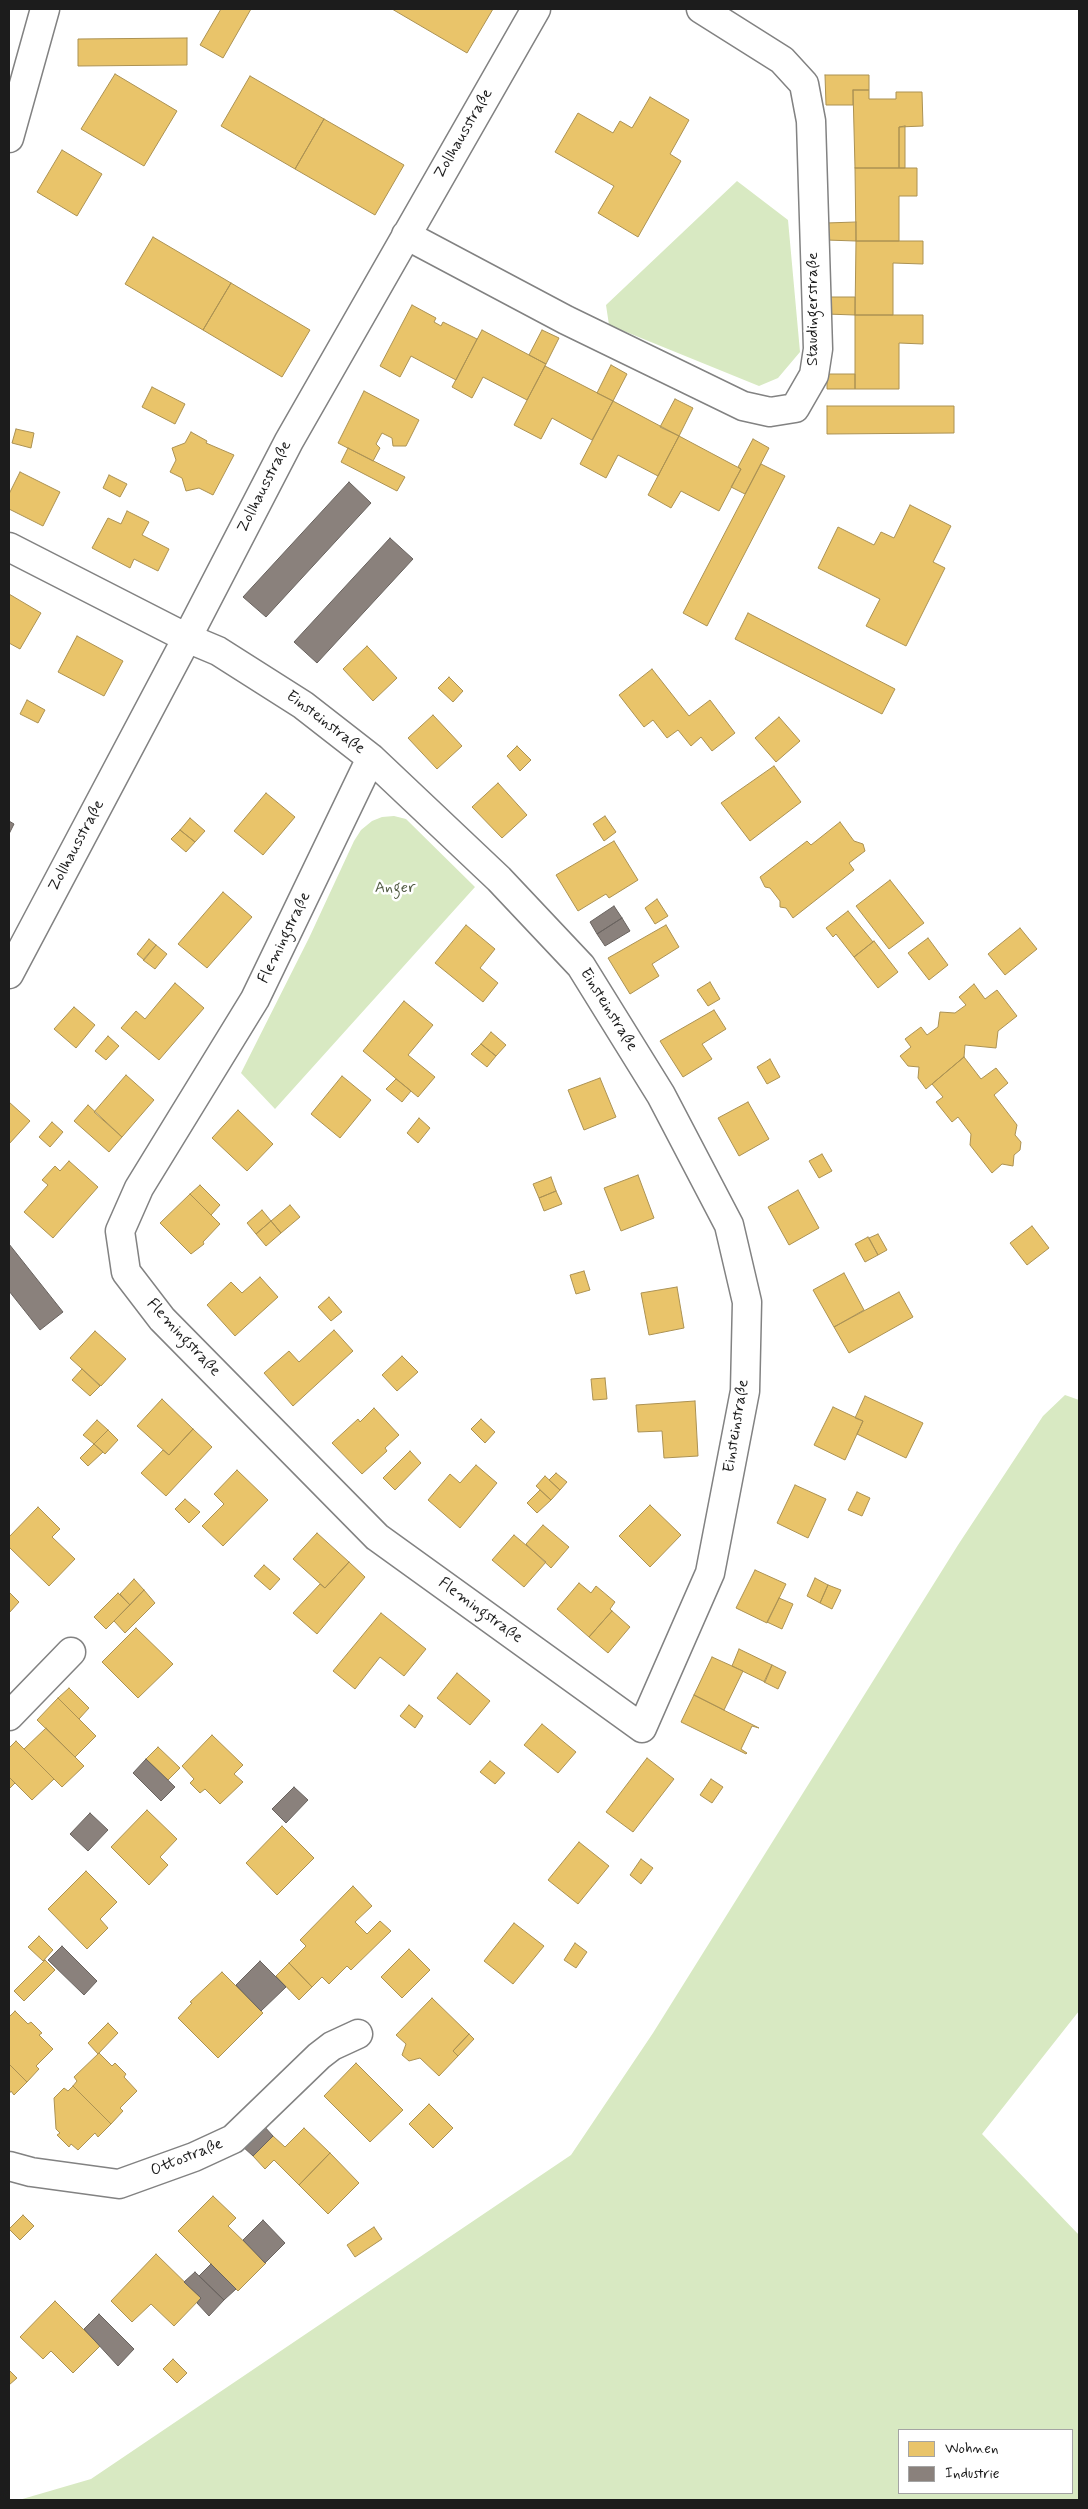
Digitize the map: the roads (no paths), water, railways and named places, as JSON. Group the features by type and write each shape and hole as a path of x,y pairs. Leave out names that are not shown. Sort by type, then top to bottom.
{"street":[{"path":"9,138 45,9"},
{"name":"Zollhausstraße","path":"9,974 289,441 536,9"},
{"name":"Staudingerstraße","path":"406,235 566,320 743,406 770,412 796,408 814,375 818,348 812,122 804,84 782,60 701,9"},
{"name":"Einsteinstraße","path":"9,547 187,638 218,651 303,704 371,758 499,879 581,966 661,1095 729,1225 747,1302 746,1391 710,1573 642,1728"},
{"name":"Flemingstraße","path":"371,758 255,999 139,1188 120,1231 126,1272 162,1319 376,1537 642,1728"},
{"path":"9,1716 72,1652"},
{"name":"Ottostraße","path":"9,2166 31,2172 119,2184 194,2158 233,2139 319,2056 332,2046 358,2034"}],"park label":[{"name":"Anger","path":"395,889"}]}
